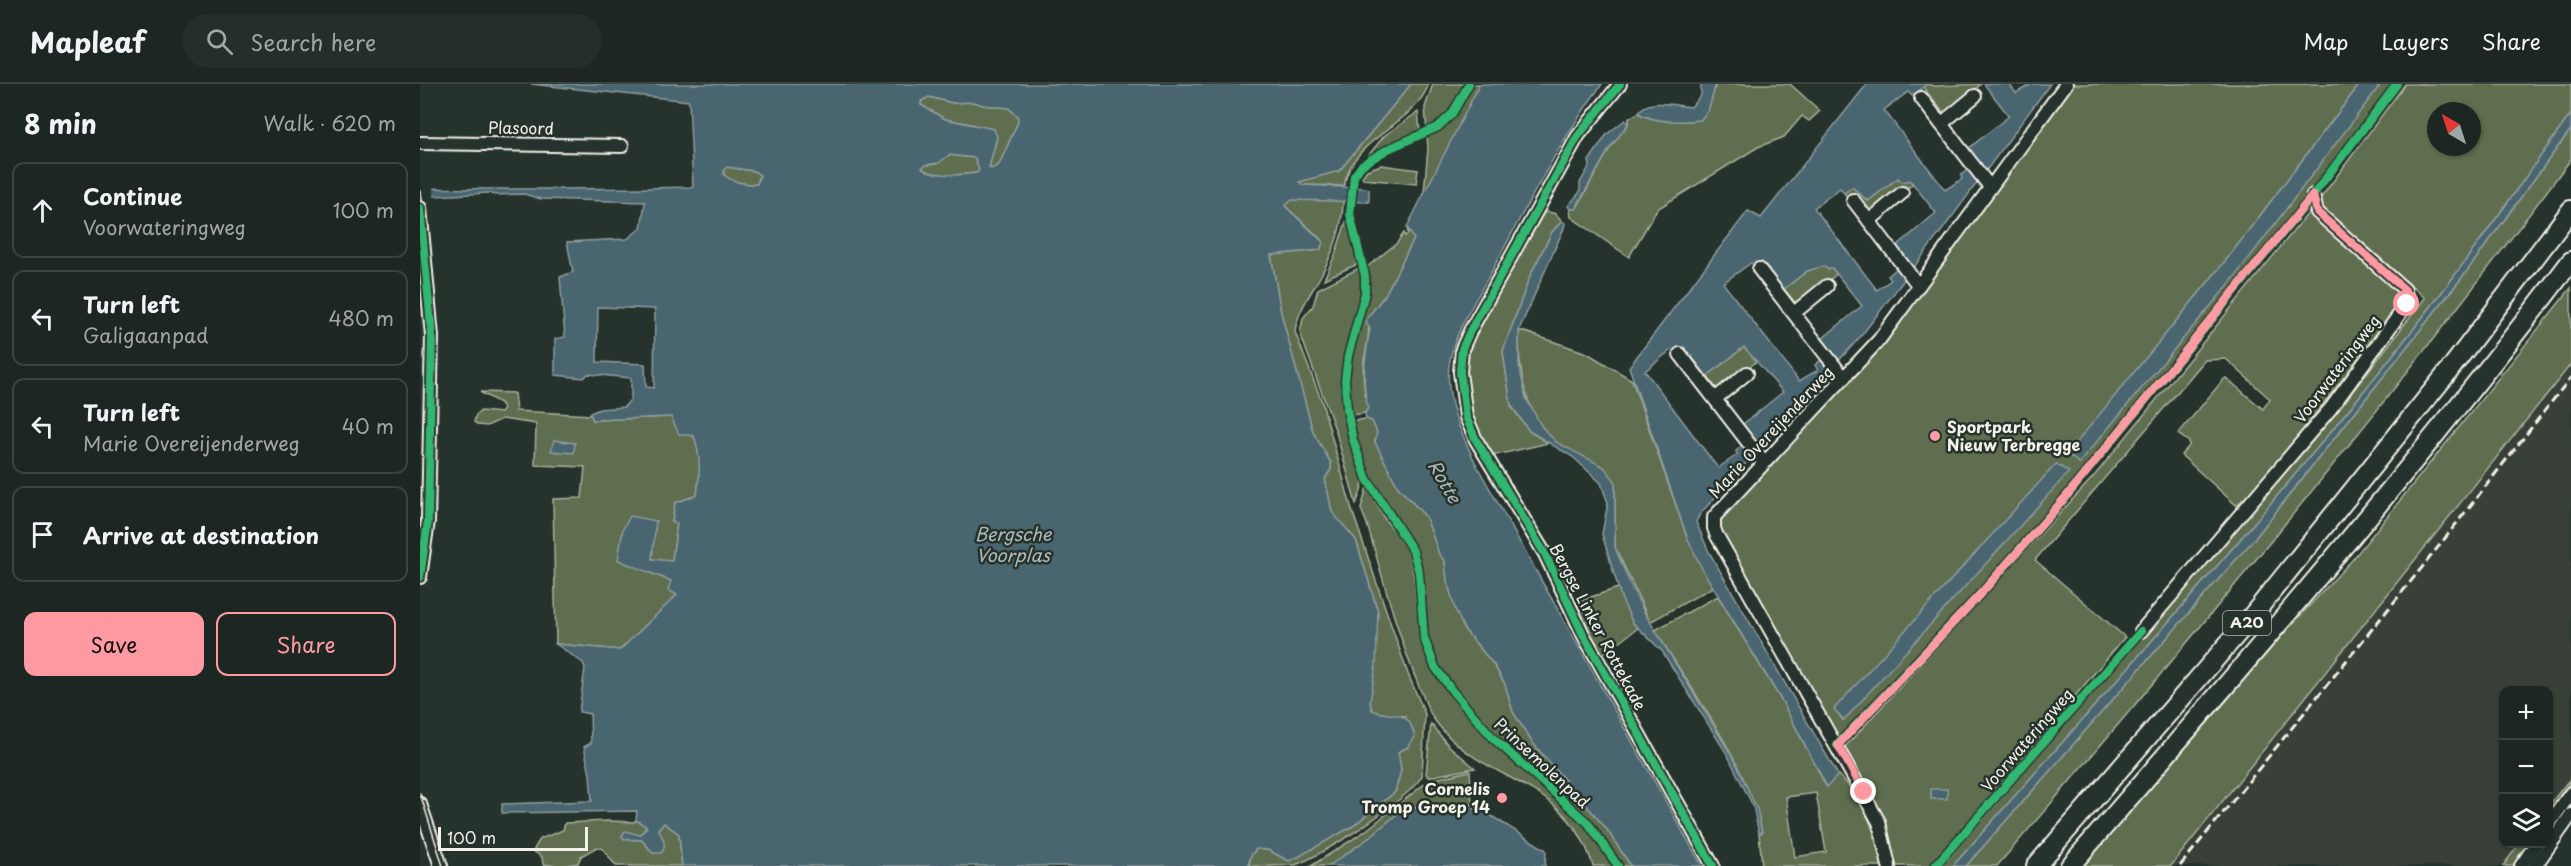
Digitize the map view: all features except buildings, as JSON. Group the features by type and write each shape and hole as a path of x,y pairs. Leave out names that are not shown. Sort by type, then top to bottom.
{"highway":[{"name":"A20","path":"2036,866 2248,621 2419,408 2571,210"},
{"name":"A20","path":"2070,866 2246,663 2421,453 2571,261"}],"street":[{"name":"Bergse Linker Rottekade","path":"1620,84 1578,136 1470,331 1462,349 1462,398 1466,417 1488,463 1545,554 1583,634 1713,866"},
{"name":"Marie Overeijenderweg","path":"1889,866 1880,822 1713,528 1714,517 1761,459 1841,374 1879,340 1987,183 2062,86"},
{"path":"1941,124 1975,96"},
{"path":"1921,99 1987,183"},
{"name":"Plasoord","path":"420,143 622,146"},
{"path":"1869,220 1902,193"},
{"name":"Voorwateringweg","path":"2140,631 2331,408 2407,304 2405,290 2317,212 2313,195"},
{"path":"1853,200 1918,285"},
{"path":"420,208 425,301 425,454 420,577"},
{"path":"1759,269 1841,374"},
{"path":"1794,313 1827,286"},
{"path":"1680,354 1761,459"},
{"path":"1715,399 1747,373"},
{"path":"2553,818 2571,793"},
{"path":"420,804 441,866"},
{"path":"2535,866 2571,815"},
{"path":"2521,866 2533,848"}],"shaded area":[{"path":"2571,364 2571,782 2553,805 2553,686 2499,686 2499,848 2521,848 2508,866 2171,866"}],"green space":[{"path":"1411,84 1429,84 1421,99 1410,111 1370,143 1359,155 1350,169 1344,186 1303,185 1298,182 1339,171"},
{"path":"1433,84 1480,84 1424,193 1428,148 1425,107"},
{"path":"1716,84 1790,84 1820,111 1809,121 1802,116 1784,137 1758,147 1657,209 1629,257 1571,217 1570,209 1576,209 1610,148 1628,124 1629,118 1638,113 1660,120 1700,120 1708,111"},
{"path":"1927,84 1935,86 1981,84 1946,116 1923,87"},
{"name":"Sportpark Nieuw Terbregge","path":"2069,84 2360,84 2227,259 2068,454 2079,463 2381,84 2392,84 2317,186 2053,509 1949,625 1839,739 1720,532 1718,523 1885,335","holes":["2057,464 1843,720 1835,709"]},
{"path":"2405,84 2571,84 2571,114 2451,281 2376,377 2197,589 1953,866 1942,866 2299,457 2425,298 2361,241 2323,211 2320,199"},
{"path":"929,97 953,103 974,102 1009,108 1018,117 1018,122 999,165 991,170 989,167 996,141 975,125 945,119 921,105 921,101"},
{"path":"1418,112 1420,132 1417,135 1387,146 1363,162 1384,136"},
{"path":"2571,129 2571,159 2433,340 2218,606 1997,866 1966,866 2255,538 2467,271"},
{"path":"949,155 975,158 979,170 977,173 948,175 922,168 925,165 936,164"},
{"path":"1381,165 1418,170 1416,184 1363,179 1367,170"},
{"path":"727,167 754,171 760,175 757,184 731,180 724,175 723,170"},
{"path":"1898,178 1910,180 1913,184 1868,217 1850,193 1847,196 1844,193 1852,187 1868,201"},
{"path":"1292,199 1343,201 1339,231 1333,250 1301,311 1295,332 1322,402 1352,510 1376,581 1408,674 1425,714 1422,776 1414,786 1383,812 1307,860 1295,865 1249,866 1251,855 1256,849 1268,850 1289,861 1353,826 1395,792 1401,770 1398,752 1408,747 1405,716 1384,715 1372,710 1370,702 1378,612 1356,540 1332,513 1325,479 1331,469 1331,463 1313,433 1281,313 1271,255 1320,250 1323,241 1285,206"},
{"path":"2313,207 2403,294 2394,315 2254,491 2236,505 2181,455 2189,446 2189,442 2178,434 2226,378 2263,409 2270,399 2226,359 2205,360 2035,560 2125,637 1931,866 1895,866 1844,748 2095,475"},
{"path":"1542,213 1556,214 1562,221 1552,232 1530,276 1503,351 1511,406 1529,431 1548,443 1492,456 1471,418 1465,375 1467,360 1474,335"},
{"path":"1348,216 1360,263 1324,279 1335,255"},
{"path":"1407,227 1414,239 1385,295 1368,317 1363,372 1368,408 1365,413 1351,415 1350,366 1364,299 1367,267 1397,243 1404,233 1405,236 1408,234"},
{"path":"1824,265 1832,268 1837,274 1797,305 1784,289 1807,271"},
{"path":"1361,267 1363,279 1360,306 1348,347 1344,375 1348,426 1363,478 1356,504 1336,432 1300,333 1303,318 1313,306 1318,289"},
{"path":"2571,288 2571,364 2171,866 2082,866 2273,645 2352,560"},
{"path":"1519,330 1587,353 1632,380 1687,537 1713,587 1650,622 1615,547 1615,481 1556,442 1537,419 1525,391 1520,361"},
{"path":"1744,347 1757,361 1719,392 1707,376"},
{"path":"480,392 514,393 516,411 591,415 593,420 671,417 694,437 700,458 697,495 675,503 672,522 677,523 672,562 652,559 621,549 619,560 671,581 677,595 620,650 556,644 553,499 582,498 585,467 535,465 536,424 502,419 487,426 478,425 474,422 476,415 481,411 501,413 504,409 500,403"},
{"path":"1366,419 1372,421 1377,432 1375,442 1398,487 1426,517 1439,553 1445,561 1447,580 1464,629 1494,665 1505,684 1513,712 1532,742 1606,828 1631,866 1593,866 1580,837 1564,815 1544,798 1477,759 1455,743 1431,714 1405,649 1361,509 1367,487 1384,518 1409,554 1414,577 1418,620 1429,660 1455,701 1507,756 1511,752 1461,699 1440,670 1433,654 1428,636 1424,585 1417,555 1373,484 1359,449 1352,421"},
{"path":"1618,588 1633,623 1638,628 1599,657 1570,604"},
{"path":"1718,596 1783,703 1826,786 1838,775 1862,805 1873,829 1884,866 1762,866 1759,833 1762,832 1744,779 1731,753 1655,630","holes":["1816,793 1826,852 1795,857 1786,797"]},
{"path":"1431,724 1448,745 1475,768 1428,777 1426,774"},
{"path":"1470,771 1472,805 1433,810 1407,806 1366,840 1329,866 1311,866 1364,832 1430,780"},
{"path":"2569,780 2567,789 2553,808 2553,800"},
{"path":"636,820 647,826 640,835 622,836 624,839 642,840 653,853 658,829 664,823 679,834 682,866 616,866 603,849 597,847 581,856 578,863 561,866 543,864 542,857 533,851 540,839 563,830 565,823 634,822"},
{"path":"2516,848 2526,848 2513,866 2503,866"}],"water":[{"name":"Bergsche Voorplas","path":"531,84 1411,84 1339,171 1299,182 1303,185 1369,189 1369,202 1292,200 1285,206 1323,242 1320,250 1271,255 1281,313 1313,432 1331,463 1331,469 1325,479 1332,512 1356,540 1378,612 1376,664 1370,702 1372,710 1404,717 1412,727 1415,737 1408,747 1398,752 1401,770 1395,792 1353,826 1298,857 1289,861 1268,850 1256,849 1251,855 1248,866 682,866 679,834 664,823 658,829 664,844 661,853 653,853 642,840 624,839 622,836 625,831 640,835 647,827 636,820 637,811 502,813 502,804 592,801 590,774 584,747 591,743 590,714 579,712 585,668 583,663 556,644 620,650 677,595 668,590 671,581 618,560 623,529 630,516 656,521 652,559 672,561 677,523 672,522 675,503 697,495 699,458 694,436 679,434 671,417 593,420 590,413 600,409 624,407 631,399 631,378 588,374 584,378 555,375 555,339 565,337 560,277 573,272 567,242 627,239 641,228 645,202 541,199 524,194 434,196 420,188 693,187 689,101","holes":["929,97 953,103 974,102 1009,108 1018,117 1018,122 999,165 991,169 989,167 997,137 994,129 945,119 921,105 921,101","949,155 975,158 979,170 977,173 948,175 922,168 925,165 939,163","727,167 754,171 760,175 757,184 744,183 727,177 724,175","598,307 655,309 654,388 646,387 645,364 597,362"]},
{"name":"Rotte","path":"1480,84 1602,84 1556,153 1465,318 1451,354 1448,379 1452,405 1460,430 1477,466 1702,866 1631,866 1606,828 1532,742 1513,712 1505,684 1494,665 1464,629 1455,609 1447,580 1445,561 1439,554 1426,517 1398,487 1375,442 1377,432 1372,421 1366,419 1365,413 1368,408 1364,378 1370,329 1366,323 1368,317 1385,295 1414,239 1407,227"},
{"path":"1701,84 1716,84 1708,111 1700,120 1660,120 1638,113 1642,108 1655,104 1691,107 1701,95"},
{"path":"1867,84 1927,84 1912,96 1908,92 1884,110 1945,190 1962,179 1961,175 1977,163 1968,149 2009,116 1984,84 2009,84 2016,93 2032,84 2050,84 1861,336 1700,514 1696,522 1709,552 1838,775 1827,787 1783,703 1702,569 1687,537 1629,367 1748,211 1761,218","holes":["1898,178 1902,182 1910,180 1936,213 1897,246 1906,260 1888,276 1891,280 1877,290 1814,208 1840,188 1844,193 1852,187 1868,201","1751,263 1758,268 1764,264 1784,289 1807,271 1824,266 1828,270 1832,268 1862,306 1822,339 1831,352 1815,365 1818,370 1799,381 1723,283","1684,347 1707,376 1744,347 1783,392 1742,425 1751,439 1736,451 1737,455 1718,468 1645,371 1671,350 1677,353"]},
{"path":"2360,84 2381,84 2234,278 2079,463 2067,454 2227,259"},
{"path":"2571,114 2571,129 2467,271 2255,538 1966,866 1953,866 2197,589 2376,377 2451,281"},
{"path":"1625,120 1628,124 1610,148 1575,209 1570,209 1568,206 1580,192 1580,183 1590,165 1589,161 1607,134"},
{"path":"1562,221 1565,223 1564,228 1519,330 1519,365 1526,398 1542,427 1556,442 1604,467 1615,481 1615,547 1630,584 1644,612 1735,761 1757,809 1762,833 1759,833 1753,806 1727,754 1662,651 1633,623 1622,600 1602,534 1608,503 1601,483 1573,457 1529,431 1511,405 1503,351 1530,276 1552,232"},
{"path":"554,440 575,443 574,453 551,451"},
{"path":"2056,464 2069,472 1844,720 1834,709"},
{"path":"1931,789 1947,789 1947,799 1931,799"},
{"path":"1465,805 1485,812 1546,850 1545,866 1329,866 1366,840 1407,806 1433,810"}],"pier":[{"path":"420,185 433,186 434,198 420,197"}],"tram line":[{"path":"420,191 429,264 434,350 430,518 420,584"},
{"path":"420,793 443,866"}],"railway":[{"path":"2180,866 2424,565 2571,377"}],"cycle path":[{"name":"Prinsemolenpad","path":"1469,84 1452,114 1438,127 1388,149 1362,165 1354,176 1350,214 1365,276 1365,293 1348,356 1345,380 1347,409 1353,440 1367,479 1413,551 1419,573 1424,638 1435,667 1453,692 1494,739 1588,823 1618,866"},
{"path":"1620,84 1578,136 1470,331 1462,349 1460,372 1466,417 1476,440 1545,554 1583,634 1713,866"},
{"path":"1837,745 1984,590 2065,498 2307,203 2397,84"},
{"path":"420,208 432,336 428,521 420,577"},
{"path":"1935,866 2141,631"}],"place":[{"name":"Sportpark Nieuw Terbregge","path":"1935,436"},
{"name":"Cornelis Tromp Groep 14","path":"1502,798"}],"route":[{"path":"1864,792 1838,745 1984,590 2065,498 2313,195 2313,203 2317,212 2405,290 2407,304"}]}
